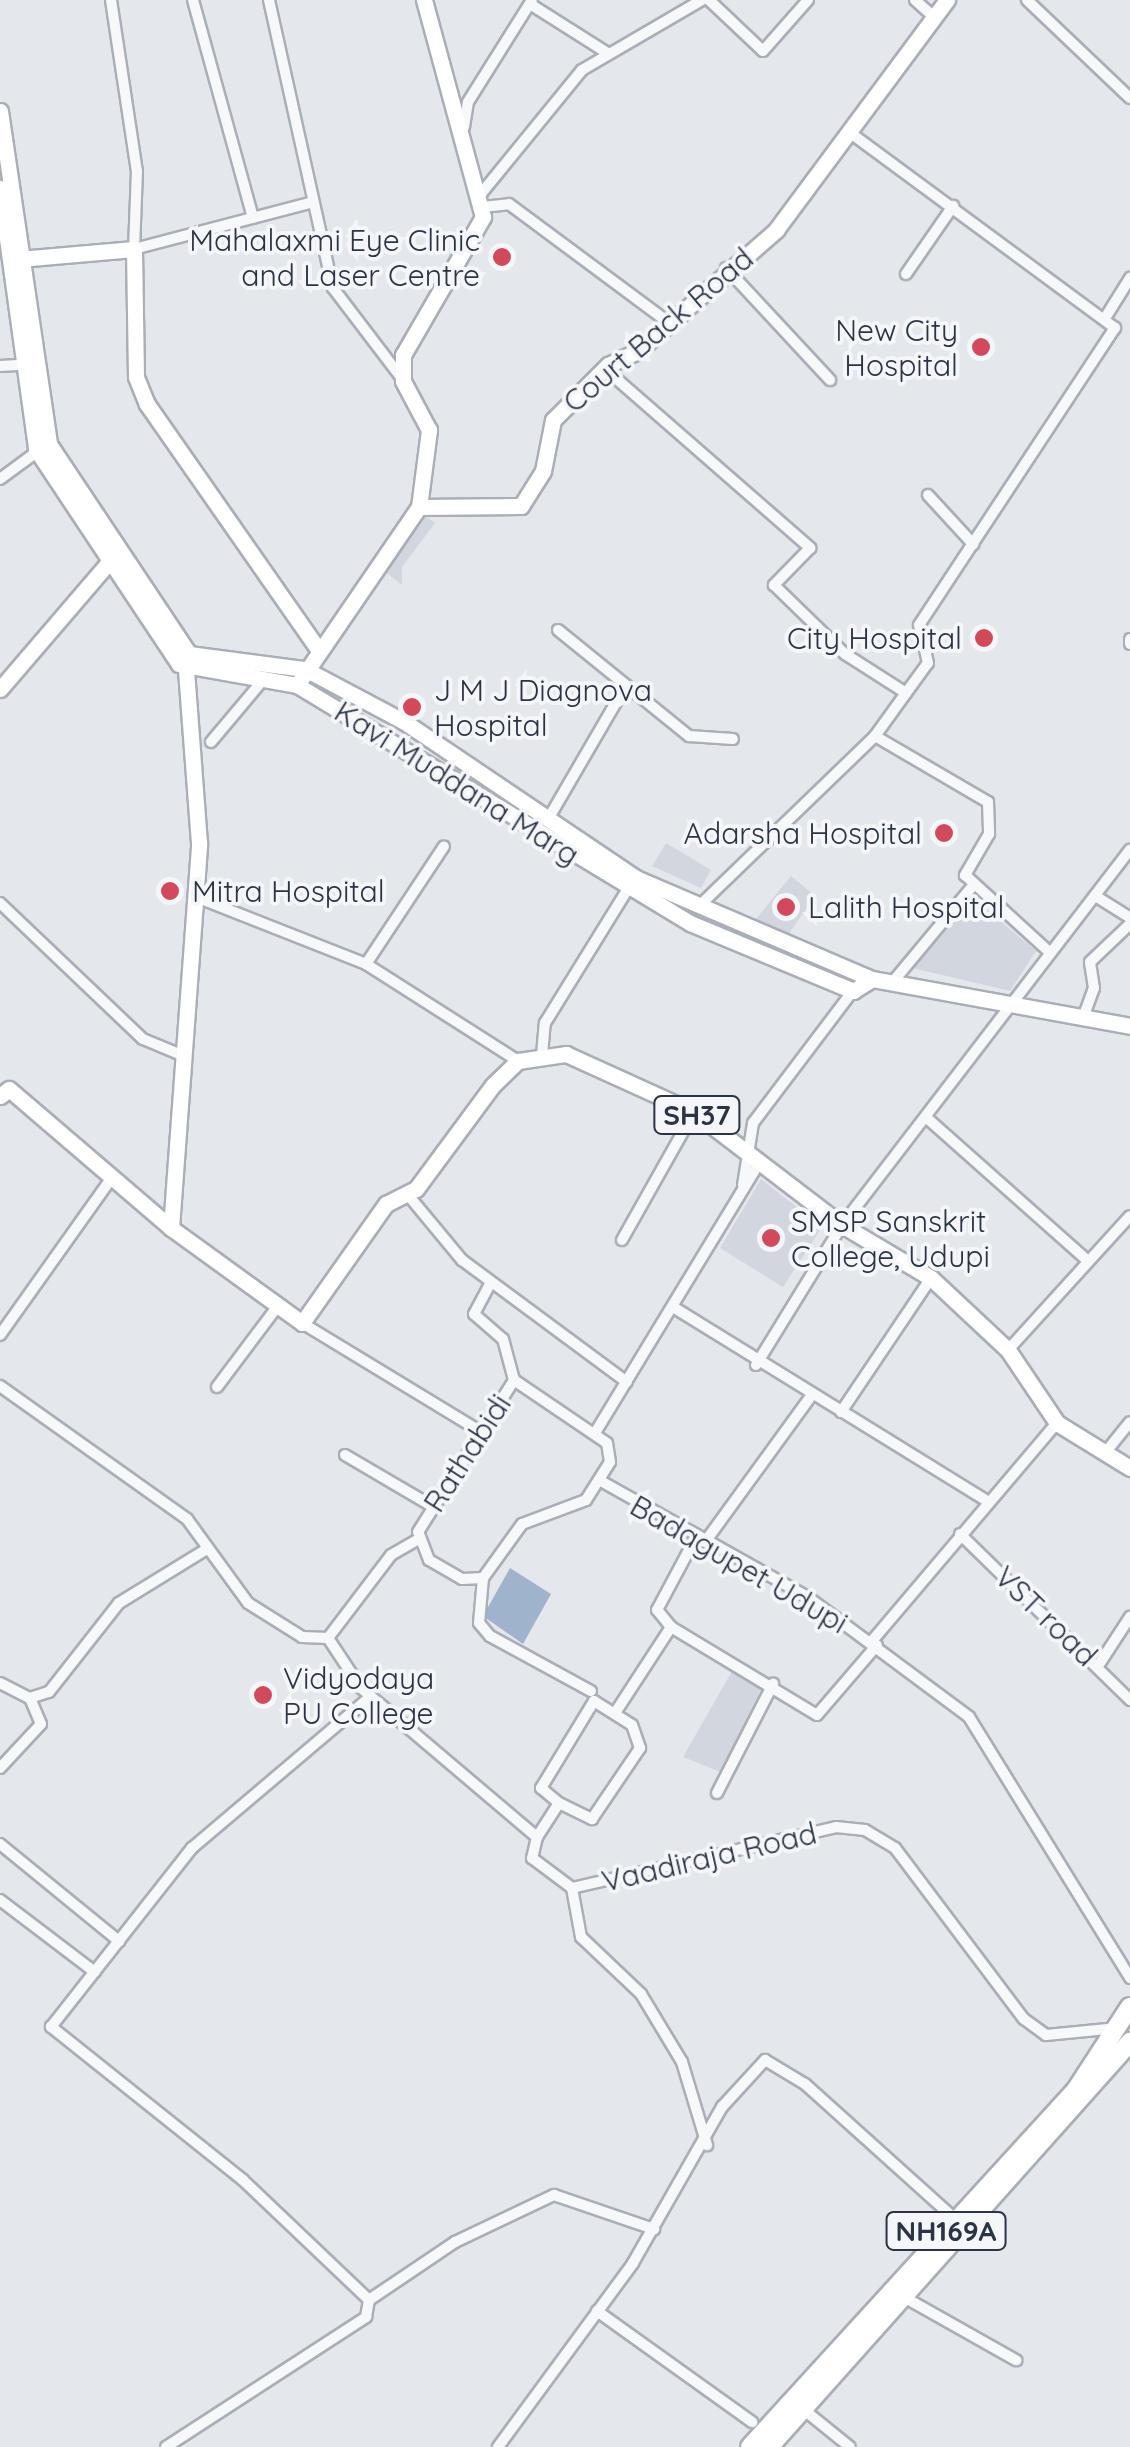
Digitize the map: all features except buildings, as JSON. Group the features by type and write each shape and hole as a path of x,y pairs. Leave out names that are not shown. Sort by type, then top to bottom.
{"highway":[{"name":"NH169A","path":"769,2447 1123,2043 1130,2007"},
{"name":"NH169A","path":"750,2447 1123,2043"}],"main road":[{"path":"297,686 318,648 419,507 429,430 403,381 403,355 481,201 465,133 424,0"},
{"name":"Court Back Road","path":"419,507 522,506 544,471 553,420 604,368 669,324 725,268 776,230 852,134 947,0"},
{"path":"0,111 48,444 184,659 196,732 196,897 171,1228"},
{"path":"0,191 16,206"},
{"path":"0,191 22,364 38,451 108,564 184,659"},
{"path":"19,259 134,249 136,377 147,404 318,648"},
{"path":"0,689 108,564"},
{"name":"Kavi Muddana Marg","path":"184,659 305,669 402,721 547,821 698,908 872,979 896,978 1130,1026"},
{"name":"Kavi Muddana Marg","path":"184,659 297,686 391,734 627,890 853,991 872,979"},
{"name":"SH37","path":"518,1061 542,1054 582,1060 694,1112 842,1225 931,1278 1008,1350 1056,1423"},
{"path":"3,1089 171,1228 302,1322 386,1204 408,1195 518,1061"},
{"path":"1056,1423 1109,1448 1130,1468"}],"street":[{"path":"111,0 136,172 134,249 313,202"},
{"path":"193,0 253,218"},
{"path":"269,0 313,202 341,306 403,381"},
{"path":"481,201 582,70 705,0 763,51 808,0"},
{"path":"915,0 935,18"},
{"path":"1028,0 1130,98"},
{"path":"465,133 468,102 531,2 609,54"},
{"path":"698,908 876,736 928,663 919,625 1115,328 1107,316 852,134"},
{"path":"481,201 510,204 669,324"},
{"path":"906,274 953,206"},
{"path":"725,268 830,380"},
{"path":"1107,316 1130,278"},
{"path":"0,366 22,364"},
{"path":"604,368 810,548 774,584 845,654 906,693"},
{"path":"0,479 38,451"},
{"path":"928,495 972,544"},
{"path":"558,630 689,736 733,739"},
{"path":"211,742 262,680"},
{"path":"547,821 626,685"},
{"path":"876,736 988,802 988,834 966,876 971,888 1047,950"},
{"path":"366,964 444,846"},
{"path":"756,1365 842,1225 928,1119 1047,950 1096,897 1130,850"},
{"path":"896,978 971,888"},
{"path":"542,1054 546,1023 627,890"},
{"path":"196,897 366,964 518,1061"},
{"path":"1083,1018 1094,988 1090,962 1130,921 1096,897"},
{"path":"0,904 143,1040 184,1056"},
{"path":"742,1192 744,1150 753,1123 853,991"},
{"path":"1112,1024 1130,1038"},
{"path":"622,1240 694,1112"},
{"path":"928,1119 1088,1261"},
{"path":"591,1691 490,1636 478,1623 483,1578 522,1524 568,1511 599,1480 610,1462 595,1433 760,1163"},
{"path":"0,1335 112,1179"},
{"path":"408,1195 490,1284 626,1382"},
{"path":"1008,1350 1130,1216"},
{"path":"841,1412 931,1278"},
{"path":"490,1284 474,1314 503,1340 514,1380"},
{"path":"217,1387 277,1307"},
{"path":"672,1307 810,1399 841,1412 986,1501"},
{"path":"302,1322 478,1430"},
{"name":"Rathabidi","path":"483,1578 442,1570 417,1540 432,1506 478,1430 514,1380 595,1433"},
{"path":"0,1386 146,1484 187,1519 205,1550 248,1603 302,1637 328,1638 390,1555 417,1540"},
{"path":"810,1399 700,1539 656,1610 668,1631 773,1684 817,1715 986,1501 1056,1423"},
{"path":"1109,1448 1130,1422"},
{"path":"345,1455 432,1506"},
{"name":"Badagupet Udupi","path":"599,1480 874,1643 969,1716 1130,1978"},
{"name":"VST road","path":"960,1534 1130,1700"},
{"path":"30,1698 62,1680 119,1603 205,1550"},
{"path":"1098,1666 1130,1617"},
{"path":"614,1713 668,1631"},
{"name":"Vaadiraja Road","path":"328,1638 370,1696 538,1837 532,1858 572,1888 836,1828 865,1830 895,1848 1024,2020 1046,2035 1123,2043"},
{"path":"0,1684 30,1698 41,1724 0,1768"},
{"path":"717,1793 773,1684"},
{"path":"370,1696 192,1848 51,2027 243,2180 370,2300"},
{"path":"594,1701 614,1713 642,1736 607,1803 592,1819 559,1803 542,1788 594,1701"},
{"path":"538,1837 559,1803"},
{"path":"0,1844 119,1942"},
{"path":"572,1888 580,1936 641,1994 682,2062 707,2146"},
{"path":"0,1900 95,1972"},
{"path":"498,2447 654,2229 707,2146 722,2107 770,2059 956,2220"},
{"path":"166,2447 366,2317 370,2300 456,2242 559,2194 600,2217 654,2229"},
{"path":"904,2297 1016,2360"},
{"path":"598,2311 752,2422"},
{"path":"803,2409 850,2447"}],"shaded area":[{"path":"423,514 435,523 402,567 402,585 383,570"},
{"path":"666,843 711,870 701,888 652,866"},
{"name":"Lalith Hospital","path":"791,876 815,896 788,935 756,919"},
{"path":"974,899 1036,951 1010,991 913,968"},
{"name":"SMSP Sanskrit College, Udupi","path":"761,1179 822,1227 783,1287 720,1248"},
{"path":"735,1666 764,1683 721,1772 683,1757"}],"water":[{"path":"510,1568 551,1594 523,1644 483,1616"}],"place":[{"name":"Mahalaxmi Eye Clinic and Laser Centre","path":"502,257"},
{"name":"New City Hospital","path":"981,347"},
{"name":"City Hospital","path":"984,638"},
{"name":"J M J Diagnova Hospital","path":"412,707"},
{"name":"Adarsha Hospital","path":"944,833"},
{"name":"Mitra Hospital","path":"170,891"},
{"name":"Lalith Hospital","path":"786,907"},
{"name":"SMSP Sanskrit College, Udupi","path":"771,1238"},
{"name":"Vidyodaya PU College","path":"263,1695"}]}
